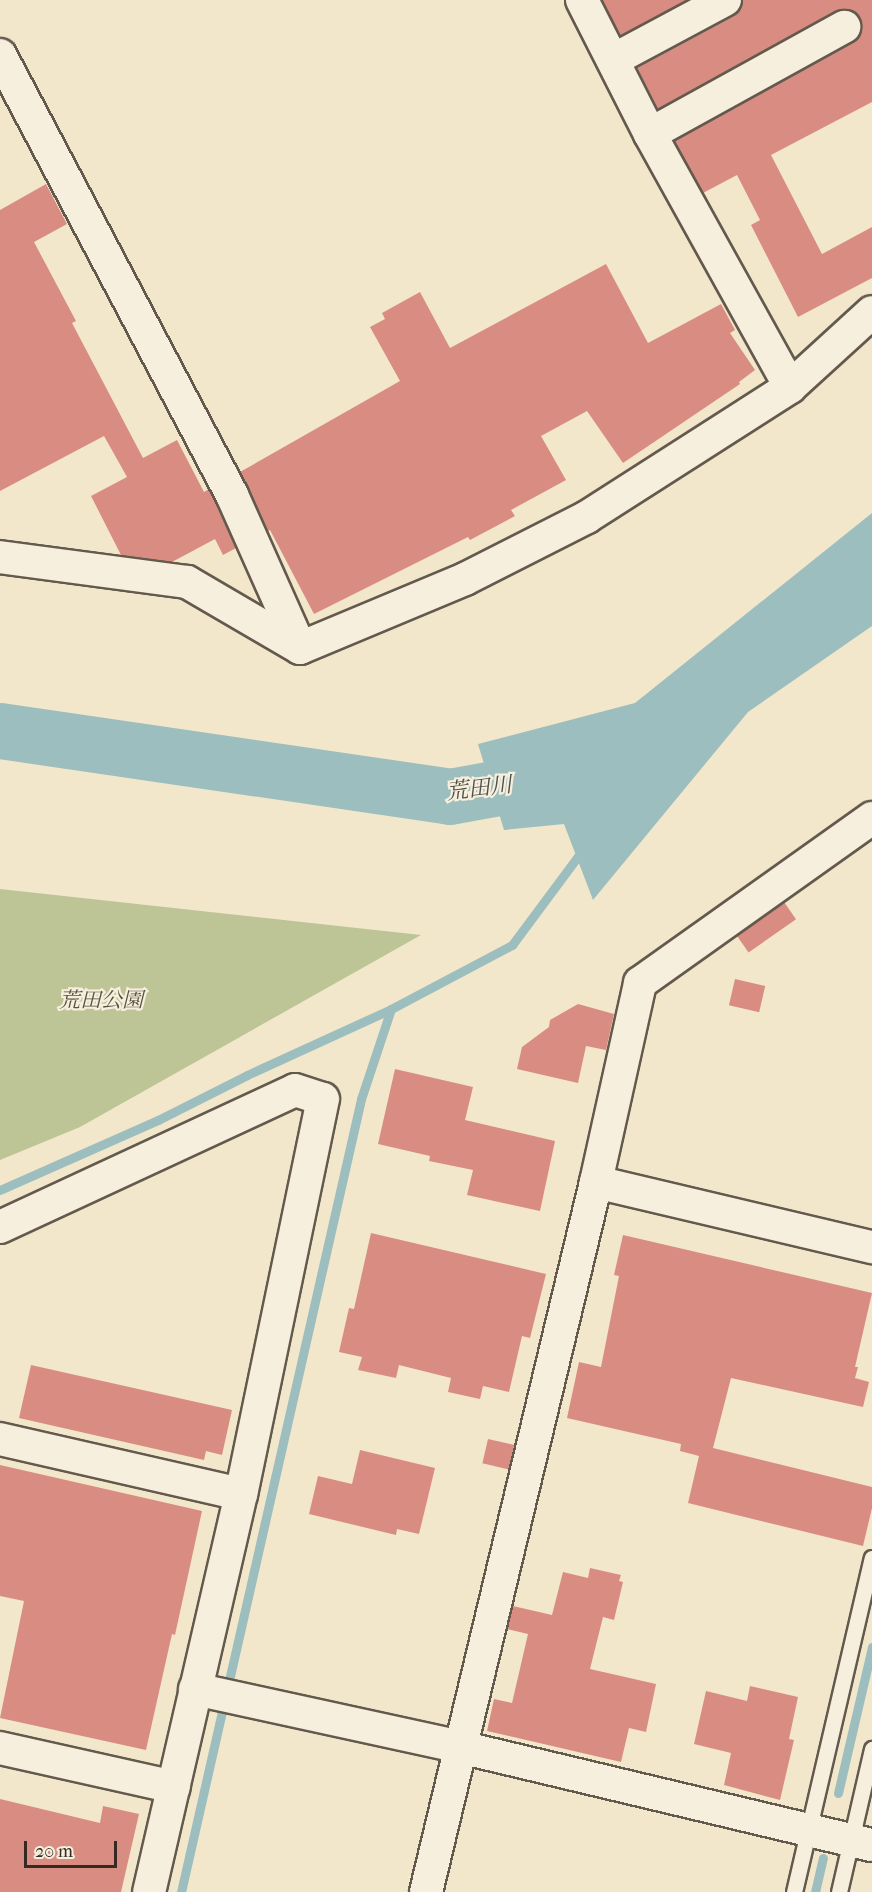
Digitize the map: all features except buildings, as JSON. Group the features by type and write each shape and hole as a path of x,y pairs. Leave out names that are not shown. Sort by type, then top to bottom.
{"street":[{"path":"582,0 650,134 790,387"},
{"path":"613,60 725,0"},
{"path":"650,134 844,27"},
{"path":"0,56 232,495 300,648"},
{"path":"300,648 465,579 587,517 790,387 872,312"},
{"path":"0,557 187,582 300,648"},
{"path":"426,1892 596,1182 640,982 872,818"},
{"path":"0,1227 295,1090 323,1099 201,1690 174,1787 150,1892"},
{"path":"596,1182 872,1247"},
{"path":"0,1439 242,1494"},
{"path":"201,1690 460,1748 862,1843"},
{"path":"0,1748 174,1787"}],"lane":[{"path":"794,1892 872,1558"},
{"path":"839,1892 862,1843 872,1749"}],"green space":[{"name":"荒田公園","path":"0,889 421,935 80,1127 0,1160"}],"water":[{"path":"872,513 872,626 748,712 593,900 564,824 504,830 478,744 635,703"}],"waterway":[{"name":"荒田川","path":"0,731 450,797 566,776"},
{"path":"0,1190 158,1120 247,1075 391,1009 512,945 584,848"},
{"path":"181,1892 361,1099 391,1009"},
{"path":"838,1793 872,1647"},
{"path":"815,1892 823,1858"}]}
